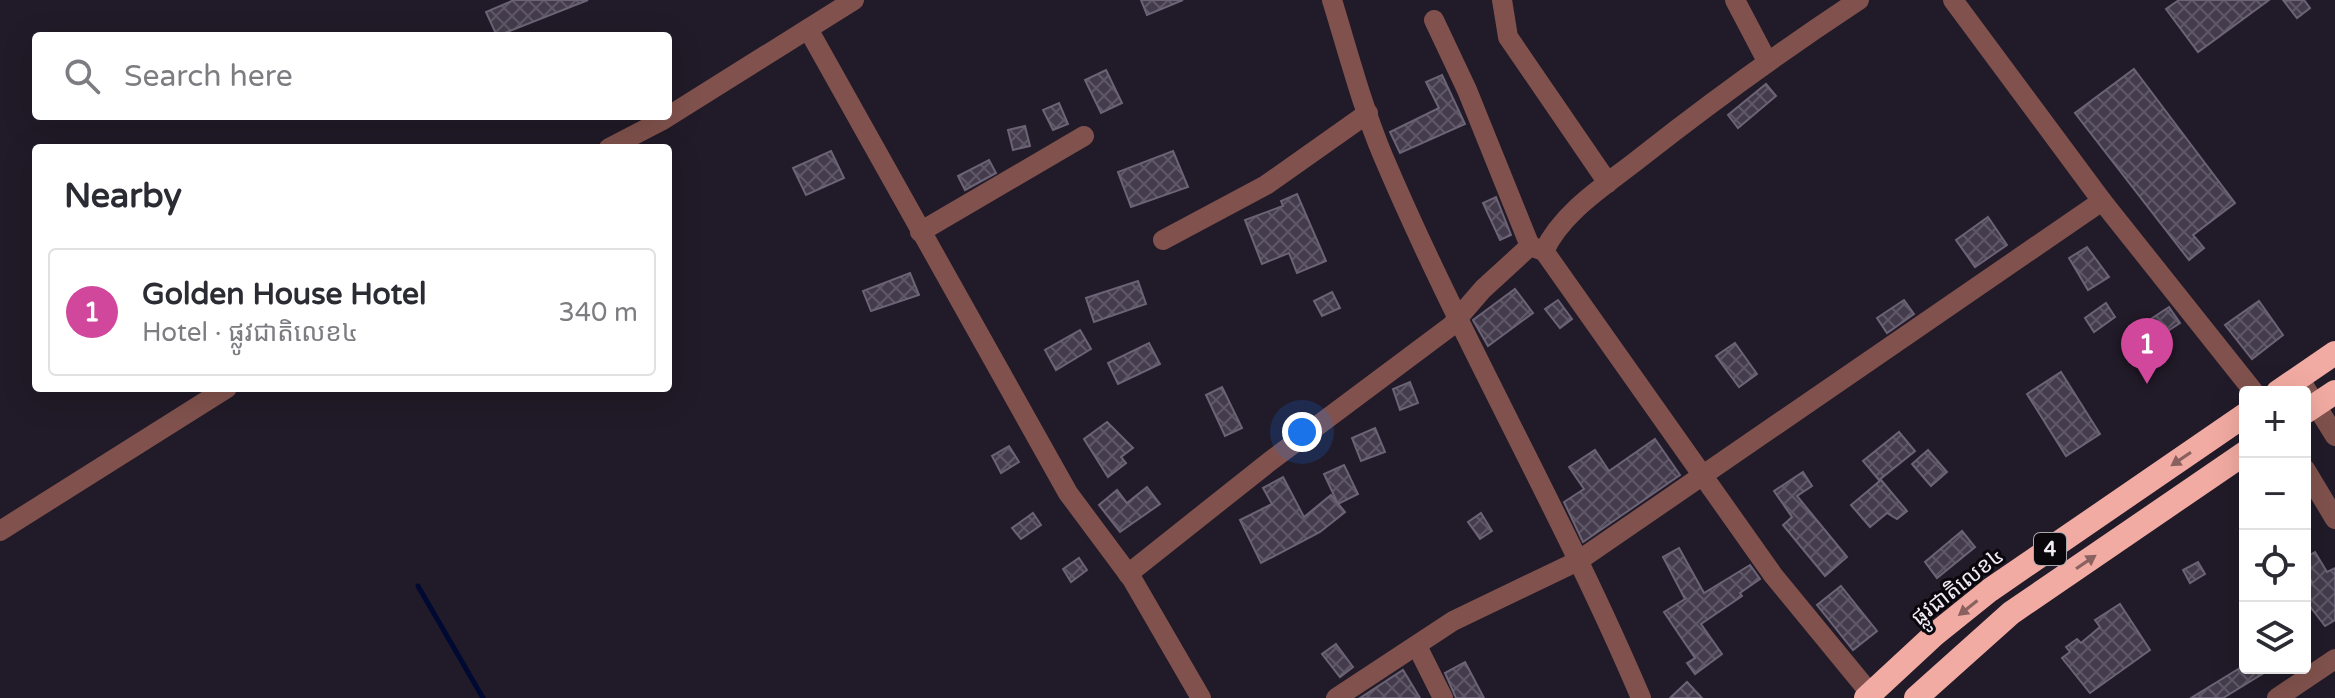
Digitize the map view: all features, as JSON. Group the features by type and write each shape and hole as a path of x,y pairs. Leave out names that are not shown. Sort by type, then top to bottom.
{"highway":[{"path":"2287,386 2335,353"},
{"name":"ផ្លូវជាតិលេខ៤","path":"1868,696 1934,635 1990,590 2239,419"},
{"name":"4","path":"1916,698 2011,613 2239,457"}],"street":[{"path":"672,114 854,0"},
{"path":"1332,0 1382,153 1457,318 1578,561 1641,698"},
{"path":"1502,0 1508,37 1608,183"},
{"path":"1735,0 1767,61"},
{"path":"1128,574 1457,318 1608,183 1767,61 1859,0"},
{"path":"1953,0 2102,201 2249,386"},
{"path":"1434,20 1537,248 1705,476 1773,575 1868,696"},
{"path":"808,29 1068,493 1128,574 1201,698"},
{"path":"1163,240 1266,185 1368,113"},
{"path":"617,144 663,120"},
{"path":"920,232 1084,136"},
{"path":"1336,698 1453,621 1578,561 2102,201"},
{"path":"2299,378 2319,403 2335,436"},
{"path":"0,531 221,392"},
{"path":"2311,479 2335,519"},
{"path":"1417,646 1443,698"},
{"path":"2277,698 2335,659"}],"building":[{"path":"514,0 588,0 507,32 495,32 486,12"},
{"path":"1141,0 1183,0 1147,15"},
{"path":"2179,0 2269,0 2198,52 2166,9"},
{"path":"2283,0 2304,0 2310,8 2297,18"},
{"path":"2134,69 2235,203 2193,235 2204,248 2189,260 2075,113"},
{"path":"1106,70 1122,103 1101,113 1085,80"},
{"path":"1442,75 1465,124 1400,153 1390,132 1439,108 1426,82"},
{"path":"1766,84 1776,96 1738,128 1728,115"},
{"path":"1059,103 1068,124 1053,130 1043,110"},
{"path":"1025,126 1030,146 1013,150 1008,130"},
{"path":"831,151 844,178 806,195 793,168"},
{"path":"1173,151 1188,187 1131,207 1118,172"},
{"path":"989,160 996,173 965,190 958,176"},
{"path":"1297,194 1326,261 1297,273 1289,253 1262,264 1245,220 1283,206 1281,201"},
{"path":"1496,197 1511,235 1500,240 1483,203"},
{"path":"1988,217 2007,245 1975,267 1956,240"},
{"path":"2087,247 2109,277 2088,290 2069,258"},
{"path":"910,273 919,295 871,311 863,291"},
{"path":"1138,281 1146,304 1094,322 1086,298"},
{"path":"1515,289 1533,313 1488,346 1473,320"},
{"path":"1332,292 1340,308 1322,316 1314,301"},
{"path":"1558,300 1572,319 1560,328 1545,309"},
{"path":"1904,300 1914,314 1887,333 1877,318"},
{"path":"2259,301 2283,335 2252,359 2225,325"},
{"path":"2106,303 2115,317 2094,332 2085,318"},
{"path":"2169,307 2180,323 2142,348 2131,332"},
{"path":"1080,330 1091,349 1056,370 1045,350"},
{"path":"1149,343 1160,364 1118,384 1108,363"},
{"path":"1735,343 1757,374 1739,387 1716,356"},
{"path":"2061,372 2100,434 2066,456 2027,394"},
{"path":"1410,382 1418,403 1400,410 1393,389"},
{"path":"1222,387 1242,428 1225,436 1206,395"},
{"path":"1107,422 1133,448 1121,457 1126,463 1108,477 1084,439"},
{"path":"1375,428 1385,452 1361,461 1352,438"},
{"path":"1899,432 1915,451 1879,480 1863,461"},
{"path":"1655,439 1680,475 1583,542 1564,502 1584,489 1569,467 1595,450 1609,471"},
{"path":"1009,446 1019,462 1001,473 992,456"},
{"path":"1928,450 1947,472 1931,486 1912,464"},
{"path":"1344,465 1358,494 1338,504 1324,474"},
{"path":"1803,472 1812,486 1797,496 1847,557 1825,576 1783,525 1792,517 1774,491"},
{"path":"1283,477 1304,517 1331,495 1345,512 1320,532 1261,563 1240,520 1272,504 1263,488"},
{"path":"1881,480 1907,511 1897,519 1887,513 1870,527 1851,505"},
{"path":"1147,487 1160,504 1120,532 1099,505 1117,490 1127,503"},
{"path":"1033,513 1041,525 1021,539 1012,528"},
{"path":"1481,513 1492,531 1480,539 1468,522"},
{"path":"1962,531 1975,547 1937,578 1925,562"},
{"path":"1679,548 1704,593 1750,565 1760,579 1740,593 1742,596 1701,624 1722,654 1695,674 1687,663 1695,658 1664,612 1685,599 1663,557"},
{"path":"2315,552 2327,572 2335,568 2335,620 2325,626 2311,608 2311,554"},
{"path":"1079,558 1087,570 1071,582 1063,569"},
{"path":"2198,562 2205,574 2190,583 2183,570"},
{"path":"1841,586 1877,631 1853,650 1817,605"},
{"path":"2120,604 2150,650 2090,693 2062,658 2070,652 2066,647 2077,639 2081,643 2100,627 2095,620"},
{"path":"1336,644 1353,667 1340,677 1322,654"},
{"path":"1465,662 1484,698 1456,698 1445,673"},
{"path":"2239,669 2239,674 2262,674 2223,698 2191,698"},
{"path":"1403,670 1420,698 1360,698"},
{"path":"1687,682 1702,698 1670,698"}],"waterway":[{"path":"418,586 483,698"}],"place":[{"name":"Golden House Hotel","path":"2147,384"}]}
